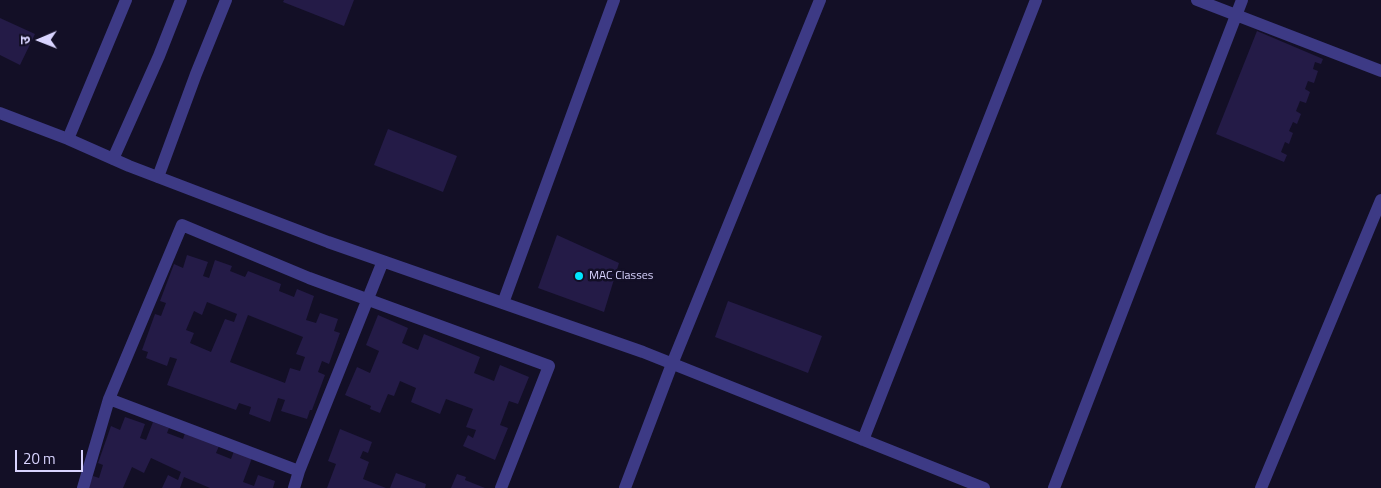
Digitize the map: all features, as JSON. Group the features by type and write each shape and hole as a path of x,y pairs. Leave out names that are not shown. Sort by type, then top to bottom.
{"street":[{"path":"68,139 126,0"},
{"path":"113,159 159,56 181,0"},
{"path":"158,177 226,0"},
{"path":"503,303 614,0"},
{"path":"626,488 672,364 820,0"},
{"path":"863,440 1036,0"},
{"path":"1197,0 1381,71"},
{"path":"1054,488 1242,0"},
{"path":"0,113 158,177 328,242 672,364 984,488"},
{"path":"1261,488 1381,200"},
{"path":"83,488 109,399 182,225 309,278 549,366 501,488"},
{"path":"294,488 299,470 383,261"},
{"path":"109,399 299,470"}],"building":[{"path":"284,0 354,0 344,26 283,2"},
{"path":"0,18 35,34 20,65 0,55"},
{"path":"1257,31 1323,59 1321,64 1315,62 1313,69 1318,71 1314,83 1308,81 1305,89 1310,92 1306,103 1300,101 1296,111 1301,114 1297,124 1293,122 1289,131 1293,133 1289,144 1285,142 1281,152 1287,155 1284,162 1216,134"},
{"path":"388,129 457,156 443,192 374,165"},
{"name":"MAC Classes","path":"557,235 619,263 604,312 538,288"},
{"path":"187,255 208,262 203,276 209,278 215,260 232,266 230,271 245,277 248,271 281,284 279,291 294,297 297,289 314,296 306,320 316,323 320,313 338,319 334,331 340,333 329,364 322,361 318,372 325,375 307,419 281,411 285,400 278,398 270,422 249,414 251,407 239,403 236,410 167,385 177,359 170,357 167,366 146,358 148,352 142,350 155,314 161,316 166,303 160,301 174,264 183,268","holes":["207,302 237,314 234,322 225,319 211,352 190,343 194,333 186,330 194,311 202,315","248,315 303,337 296,354 305,357 300,371 290,368 285,383 230,362"]},
{"path":"728,301 822,336 808,373 715,337"},
{"path":"378,315 408,328 402,343 418,350 424,334 480,357 474,373 494,381 500,365 529,377 518,404 509,401 500,425 508,428 495,460 463,446 468,435 473,438 476,430 466,427 473,409 446,399 440,414 411,402 416,388 400,381 394,396 388,394 380,413 370,409 371,406 345,395 357,367 370,373 379,351 366,345"},
{"path":"125,417 145,424 140,438 146,440 153,422 169,428 167,433 183,439 185,433 219,446 216,453 231,459 234,451 252,458 243,482 254,486 258,475 275,481 273,488 210,488 184,477 180,488 162,488 168,475 178,480 181,472 151,458 144,473 132,467 123,488 88,488 93,476 99,478 103,465 98,463 111,426 120,430"},
{"path":"340,429 372,442 368,453 363,451 360,458 369,462 363,479 386,488 327,488 336,464 328,461"},
{"path":"396,473 426,484 425,488 390,488"},
{"path":"457,474 466,477 465,480 485,488 451,488"}],"place":[{"name":"MAC Classes","path":"579,276"}]}
